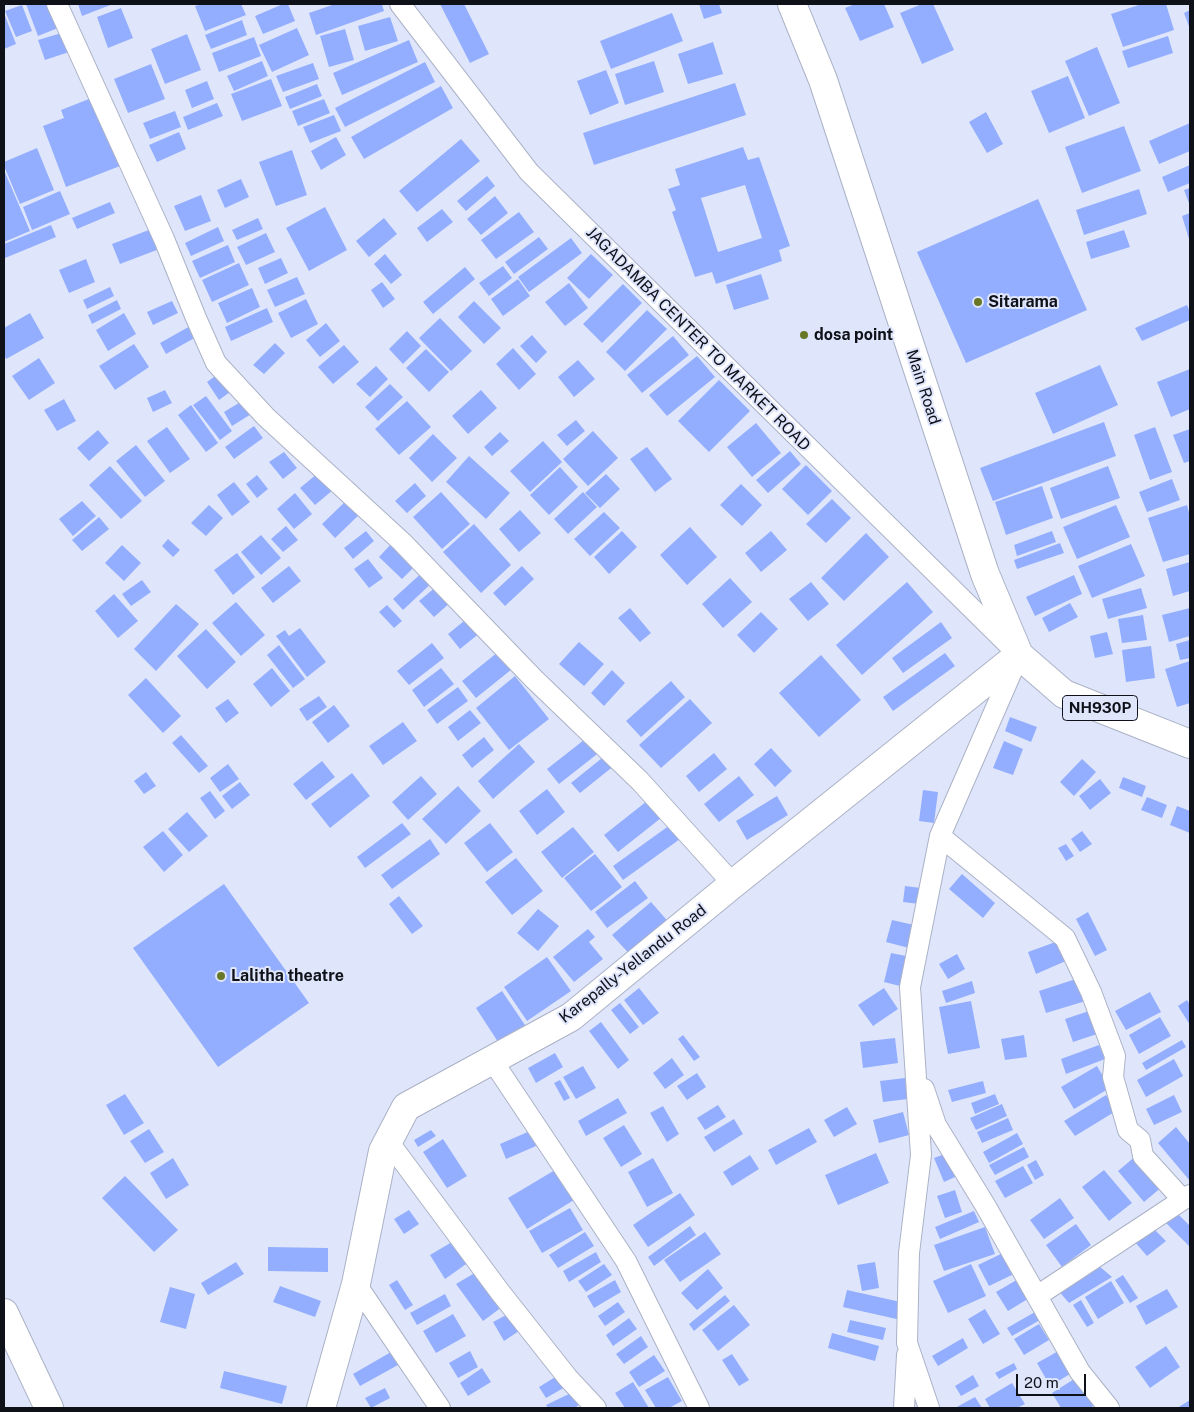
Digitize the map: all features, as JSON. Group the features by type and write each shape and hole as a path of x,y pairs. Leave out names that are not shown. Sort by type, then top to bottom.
{"main road":[{"name":"Main Road","path":"792,4 823,80 985,574 1019,655"},
{"name":"Karepally-Yellandu Road","path":"321,1408 356,1284 383,1151 406,1107 571,1017 733,884 1019,655"},
{"name":"NH930P","path":"1019,655 1064,694 1190,744"},
{"path":"4,1313 49,1408"}],"street":[{"path":"57,4 164,239 216,363 266,417 402,542 534,679 640,781 733,884"},
{"name":"JAGADAMBA CENTER TO MARKET ROAD","path":"400,4 529,172 1019,655"},
{"path":"904,1408 909,1253 921,1156 910,987 940,836 1019,655"},
{"path":"940,836 1065,938 1091,992 1115,1056 1113,1077 1128,1130 1140,1140 1143,1156 1186,1197 1037,1296"},
{"path":"492,1060 626,1262 699,1408"},
{"path":"915,1064 936,1125 985,1205 1080,1372 1109,1408"},
{"path":"388,1141 500,1292 568,1378 596,1408"},
{"path":"356,1284 440,1408"},
{"path":"907,1343 929,1408"}],"building":[{"path":"26,4 54,4 63,26 38,36"},
{"path":"78,4 113,4 82,16"},
{"path":"202,4 241,4 246,15 205,31 195,6"},
{"path":"283,4 288,4 295,21 263,34 255,16"},
{"path":"335,4 382,4 384,11 316,35 309,13"},
{"path":"440,4 464,4 489,54 470,63"},
{"path":"699,4 719,4 722,13 704,19"},
{"path":"855,4 884,4 894,27 860,41 845,8"},
{"path":"922,4 933,4 954,50 922,64 900,13"},
{"path":"1142,4 1166,4 1174,30 1123,47 1111,14"},
{"path":"22,5 32,31 16,37 5,11"},
{"path":"121,8 133,38 108,48 97,17"},
{"path":"1190,10 1190,29 1184,13"},
{"path":"4,13 16,44 4,49"},
{"path":"672,13 683,41 611,69 600,41"},
{"path":"390,17 398,41 365,51 358,26"},
{"path":"242,20 247,35 211,49 205,35"},
{"path":"297,28 309,55 272,72 259,45"},
{"path":"345,29 354,60 329,67 320,36"},
{"path":"65,32 72,51 45,60 38,40"},
{"path":"187,34 201,70 165,84 151,49"},
{"path":"1168,36 1173,53 1128,68 1122,51"},
{"path":"254,37 261,56 219,72 212,53"},
{"path":"409,40 418,62 342,95 333,73"},
{"path":"713,42 723,74 688,84 678,54"},
{"path":"1097,47 1120,103 1089,116 1065,61"},
{"path":"262,61 268,76 234,91 227,76"},
{"path":"654,61 664,92 625,105 615,74"},
{"path":"425,62 435,82 345,127 335,108"},
{"path":"313,63 319,79 283,92 276,76"},
{"path":"151,64 165,99 128,113 114,79"},
{"path":"606,70 619,103 590,115 577,81"},
{"path":"1068,76 1085,118 1049,133 1031,91"},
{"path":"271,79 282,106 242,121 231,94"},
{"path":"207,81 214,99 192,108 185,90"},
{"path":"735,83 746,115 594,165 583,133"},
{"path":"317,84 322,96 290,109 285,97"},
{"path":"441,86 453,108 364,159 351,137"},
{"path":"94,97 120,166 66,187 43,126 64,118 61,110"},
{"path":"324,99 330,113 298,126 292,111"},
{"path":"217,103 223,116 188,130 183,117"},
{"path":"175,111 181,127 150,139 143,123"},
{"path":"986,112 1003,144 987,153 969,122"},
{"path":"334,115 341,131 310,143 303,127"},
{"path":"1190,123 1190,151 1159,164 1149,141"},
{"path":"1124,126 1141,171 1082,193 1065,147"},
{"path":"179,132 186,149 157,162 149,145"},
{"path":"336,137 346,155 321,170 311,151"},
{"path":"461,139 480,161 417,212 399,191"},
{"path":"743,147 748,160 759,157 790,246 779,250 782,261 716,284 712,272 695,277 672,212 676,210 668,189 680,185 675,169","holes":["745,185 762,238 718,252 701,198"]},
{"path":"37,148 54,190 20,204 4,162"},
{"path":"292,150 307,195 276,206 259,162"},
{"path":"1190,165 1190,183 1168,192 1162,177"},
{"path":"4,170 30,231 4,242"},
{"path":"487,176 495,186 466,211 457,201"},
{"path":"241,179 249,197 225,208 217,190"},
{"path":"1190,188 1190,206 1184,190"},
{"path":"1139,189 1147,214 1084,235 1076,210"},
{"path":"60,191 70,214 32,230 23,207"},
{"path":"201,195 211,221 185,231 174,206"},
{"path":"495,196 508,213 481,235 467,219"},
{"path":"1038,199 1087,310 966,363 917,252"},
{"path":"110,202 115,213 77,229 72,218"},
{"path":"325,207 347,250 309,271 286,228"},
{"path":"442,209 453,222 427,242 417,228"},
{"path":"519,212 534,232 496,259 481,240"},
{"path":"1190,213 1190,242 1182,216"},
{"path":"258,218 263,229 237,240 232,230"},
{"path":"384,218 397,234 369,257 356,241"},
{"path":"51,225 56,237 5,258 4,244"},
{"path":"218,227 224,241 191,256 185,243"},
{"path":"154,228 162,248 120,264 112,244"},
{"path":"1124,230 1130,247 1091,259 1086,242"},
{"path":"266,233 275,252 246,265 237,247"},
{"path":"539,237 548,249 514,274 505,262"},
{"path":"571,238 582,253 529,292 518,277"},
{"path":"228,245 235,262 200,278 192,261"},
{"path":"385,254 402,275 391,284 374,264"},
{"path":"591,254 613,275 589,299 567,278"},
{"path":"281,258 288,273 265,284 258,268"},
{"path":"86,259 95,282 69,293 59,270"},
{"path":"239,263 249,285 212,302 202,280"},
{"path":"503,266 512,278 489,296 479,283"},
{"path":"465,267 475,279 433,314 423,302"},
{"path":"761,274 769,299 734,310 726,285"},
{"path":"297,277 305,294 275,307 267,290"},
{"path":"518,279 530,296 503,316 491,299"},
{"path":"382,282 395,299 383,308 371,290"},
{"path":"569,283 588,308 565,326 545,302"},
{"path":"623,284 642,303 602,343 583,324"},
{"path":"110,287 114,296 87,309 83,300"},
{"path":"252,288 260,307 227,323 218,303"},
{"path":"306,299 318,324 291,338 278,313"},
{"path":"117,300 121,309 92,324 88,315"},
{"path":"172,301 178,313 153,325 147,312"},
{"path":"474,301 501,328 484,344 458,317"},
{"path":"1187,305 1190,312 1190,320 1142,341 1135,328"},
{"path":"267,308 273,322 231,341 225,327"},
{"path":"647,310 667,329 625,371 606,352"},
{"path":"30,313 44,338 6,359 4,355 4,328"},
{"path":"124,313 136,334 108,351 96,330"},
{"path":"440,318 472,351 451,371 419,338"},
{"path":"326,323 340,341 320,357 306,340"},
{"path":"192,325 198,336 166,354 160,343"},
{"path":"407,331 421,346 403,364 389,349"},
{"path":"532,335 547,352 536,363 520,346"},
{"path":"673,336 689,355 642,393 627,375"},
{"path":"275,343 285,353 264,374 253,365"},
{"path":"134,344 149,367 115,390 99,366"},
{"path":"344,345 359,362 333,384 318,367"},
{"path":"513,348 536,374 519,390 496,364"},
{"path":"426,349 449,372 429,392 406,368"},
{"path":"697,356 715,377 667,416 649,395"},
{"path":"39,358 55,383 29,400 12,376"},
{"path":"578,360 595,379 574,397 558,377"},
{"path":"1100,365 1118,405 1053,434 1035,393"},
{"path":"376,366 388,379 370,397 356,384"},
{"path":"1190,369 1190,409 1171,417 1157,382"},
{"path":"222,371 237,387 219,400 207,382"},
{"path":"719,380 750,411 709,452 678,421"},
{"path":"390,384 403,397 378,421 365,407"},
{"path":"165,390 172,403 153,412 147,398"},
{"path":"481,390 497,408 468,434 452,416"},
{"path":"206,396 232,431 220,440 193,405"},
{"path":"247,398 256,411 232,426 224,412"},
{"path":"64,399 76,421 57,431 44,410"},
{"path":"407,401 431,427 399,455 375,429"},
{"path":"191,405 218,443 206,452 178,415"},
{"path":"576,420 585,431 567,446 557,435"},
{"path":"1104,422 1116,456 993,501 980,468"},
{"path":"756,423 781,453 752,477 727,447"},
{"path":"254,426 263,438 234,459 225,447"},
{"path":"167,427 190,459 170,473 147,441"},
{"path":"1155,427 1172,472 1150,480 1134,435"},
{"path":"1190,429 1190,461 1184,463 1173,435"},
{"path":"98,430 109,443 89,461 77,448"},
{"path":"593,431 618,458 588,486 563,459"},
{"path":"500,432 509,441 492,456 484,447"},
{"path":"433,434 457,458 432,482 409,458"},
{"path":"543,441 562,462 530,492 510,471"},
{"path":"136,445 165,481 145,497 116,461"},
{"path":"647,447 672,479 655,492 630,459"},
{"path":"790,451 801,464 768,493 756,480"},
{"path":"284,452 297,468 283,479 269,462"},
{"path":"469,456 510,493 486,519 446,482"},
{"path":"806,465 832,491 808,515 782,489"},
{"path":"110,466 142,501 121,519 89,485"},
{"path":"1108,466 1120,498 1061,519 1050,488"},
{"path":"560,467 578,487 549,515 530,495"},
{"path":"318,473 333,490 315,505 300,488"},
{"path":"606,474 620,489 600,508 585,493"},
{"path":"257,475 268,489 257,498 246,484"},
{"path":"1172,479 1180,500 1147,512 1139,492"},
{"path":"234,482 250,502 232,516 217,495"},
{"path":"415,483 426,496 407,513 395,501"},
{"path":"741,484 762,505 742,526 720,505"},
{"path":"1042,486 1053,518 1006,535 995,502"},
{"path":"441,492 470,524 442,549 413,517"},
{"path":"583,492 597,507 568,534 554,519"},
{"path":"295,493 312,514 294,529 277,509"},
{"path":"349,498 363,511 335,538 322,524"},
{"path":"832,499 851,518 826,543 806,524"},
{"path":"82,501 96,516 73,536 59,519"},
{"path":"209,505 223,518 206,536 191,523"},
{"path":"1116,505 1130,537 1077,559 1063,527"},
{"path":"1187,505 1190,516 1190,554 1163,562 1148,518"},
{"path":"520,510 541,533 519,552 499,529"},
{"path":"604,512 620,528 590,556 574,539"},
{"path":"99,517 109,529 82,551 72,540"},
{"path":"474,524 511,565 481,593 443,552"},
{"path":"286,526 298,540 283,552 271,539"},
{"path":"690,527 717,557 687,585 660,555"},
{"path":"366,531 374,541 353,559 344,548"},
{"path":"622,531 637,547 609,574 594,557"},
{"path":"771,531 787,550 761,572 745,553"},
{"path":"1052,531 1056,542 1017,556 1014,545"},
{"path":"866,533 889,557 844,601 821,578"},
{"path":"261,535 281,558 261,575 241,552"},
{"path":"168,539 180,550 173,557 162,546"},
{"path":"392,543 415,566 402,579 379,557"},
{"path":"1060,543 1064,553 1017,569 1014,560"},
{"path":"1131,544 1145,576 1092,598 1078,566"},
{"path":"122,545 141,563 124,581 105,563"},
{"path":"237,553 255,577 233,595 214,570"},
{"path":"368,559 383,578 369,588 354,569"},
{"path":"1190,562 1190,591 1173,596 1166,569"},
{"path":"289,566 301,581 273,603 261,588"},
{"path":"522,566 534,579 505,606 493,593"},
{"path":"426,569 436,579 403,610 393,599"},
{"path":"1074,575 1082,594 1035,616 1026,597"},
{"path":"730,578 752,602 723,628 702,604"},
{"path":"142,580 151,592 131,606 122,594"},
{"path":"811,582 829,604 808,621 789,599"},
{"path":"907,582 933,612 862,675 836,645"},
{"path":"437,586 451,602 434,617 419,601"},
{"path":"1141,588 1147,608 1108,619 1102,599"},
{"path":"114,594 138,621 118,638 95,611"},
{"path":"236,602 265,635 241,656 212,623"},
{"path":"1070,603 1078,617 1049,632 1042,618"},
{"path":"176,604 199,624 156,671 134,649"},
{"path":"387,605 402,621 394,628 379,612"},
{"path":"630,608 651,633 640,642 618,618"},
{"path":"1190,608 1190,636 1169,642 1162,615"},
{"path":"761,612 778,629 754,653 737,635"},
{"path":"1143,615 1147,640 1122,643 1118,619"},
{"path":"469,617 481,632 460,649 448,634"},
{"path":"941,622 952,638 903,673 892,658"},
{"path":"300,628 326,662 307,677 276,636 285,630 289,636"},
{"path":"206,629 236,662 207,689 177,656"},
{"path":"1107,632 1113,654 1095,658 1090,636"},
{"path":"1190,640 1190,658 1180,660 1176,644"},
{"path":"579,642 604,664 584,686 559,664"},
{"path":"432,643 444,658 409,685 397,671"},
{"path":"279,645 305,679 293,688 267,655"},
{"path":"1151,646 1155,678 1126,682 1122,650"},
{"path":"498,652 512,669 476,698 462,681"},
{"path":"945,653 955,666 893,711 883,697"},
{"path":"821,655 861,700 819,737 779,693"},
{"path":"1190,661 1190,703 1177,707 1165,669"},
{"path":"272,668 290,691 271,707 253,684"},
{"path":"441,668 454,684 424,707 412,690"},
{"path":"612,670 625,683 604,706 591,693"},
{"path":"515,676 549,719 509,750 476,708"},
{"path":"146,678 181,716 163,733 128,695"},
{"path":"671,681 685,697 641,737 626,721"},
{"path":"458,687 468,701 437,724 427,710"},
{"path":"319,696 327,707 307,721 299,709"},
{"path":"228,699 239,713 226,723 215,708"},
{"path":"690,699 712,723 661,768 639,745"},
{"path":"334,705 350,726 328,743 312,722"},
{"path":"470,710 481,723 458,741 448,727"},
{"path":"1010,717 1037,727 1031,742 1005,731"},
{"path":"403,722 417,741 383,765 369,746"},
{"path":"181,735 208,766 199,773 172,743"},
{"path":"589,736 601,751 559,784 547,769"},
{"path":"484,737 494,750 472,768 462,755"},
{"path":"1004,741 1023,749 1013,775 993,768"},
{"path":"519,744 535,762 493,799 478,781"},
{"path":"771,748 792,771 775,787 754,764"},
{"path":"714,753 727,769 699,792 686,776"},
{"path":"607,754 615,765 580,793 571,783"},
{"path":"1082,759 1096,772 1074,796 1060,782"},
{"path":"322,761 335,777 306,800 293,784"},
{"path":"228,764 239,779 220,792 210,778"},
{"path":"146,772 156,786 144,794 134,781"},
{"path":"352,773 370,796 330,828 311,804"},
{"path":"421,776 437,794 408,820 392,802"},
{"path":"739,776 754,795 719,822 704,804"},
{"path":"1123,777 1146,786 1142,797 1119,788"},
{"path":"1100,779 1111,793 1090,810 1079,796"},
{"path":"240,782 250,795 232,809 222,796"},
{"path":"458,786 481,811 446,844 422,819"},
{"path":"547,789 565,812 537,835 519,811"},
{"path":"923,790 938,792 934,823 919,821"},
{"path":"210,791 225,811 215,819 200,798"},
{"path":"777,796 788,815 747,840 736,821"},
{"path":"1147,797 1167,805 1162,818 1141,810"},
{"path":"647,801 661,818 618,852 604,835"},
{"path":"1177,806 1190,811 1190,833 1170,825"},
{"path":"187,812 208,836 189,852 168,829"},
{"path":"402,823 411,834 365,868 357,857"},
{"path":"490,823 513,852 487,872 464,843"},
{"path":"670,825 680,839 623,880 613,866"},
{"path":"573,827 594,852 562,878 541,852"},
{"path":"163,831 183,855 164,872 143,847"},
{"path":"1082,831 1092,844 1080,852 1071,839"},
{"path":"430,839 440,854 392,889 381,875"},
{"path":"1066,844 1074,856 1066,861 1058,848"},
{"path":"595,854 622,887 591,911 564,878"},
{"path":"516,858 543,891 512,915 485,882"},
{"path":"962,874 995,903 983,918 949,889"},
{"path":"635,881 648,898 607,928 595,912"},
{"name":"Lalitha theatre","path":"224,884 309,1003 218,1067 133,948"},
{"path":"905,886 921,888 919,904 903,902"},
{"path":"399,896 423,926 412,934 389,904"},
{"path":"651,902 672,926 633,958 612,935"},
{"path":"538,909 559,926 538,951 517,933"},
{"path":"1088,912 1107,950 1095,956 1076,919"},
{"path":"892,920 914,925 909,948 886,942"},
{"path":"588,929 595,937 589,942 603,959 574,982 553,957"},
{"path":"1061,940 1068,960 1036,974 1028,952"},
{"path":"891,953 911,957 904,987 884,982"},
{"path":"957,954 965,969 948,979 939,964"},
{"path":"547,957 571,991 527,1021 504,987"},
{"path":"1082,977 1089,1000 1046,1013 1039,991"},
{"path":"972,981 975,993 946,1003 942,991"},
{"path":"639,988 659,1013 643,1025 624,1000"},
{"path":"884,988 898,1009 873,1026 858,1005"},
{"path":"502,991 527,1028 500,1045 476,1008"},
{"path":"1150,992 1161,1012 1126,1030 1115,1011"},
{"path":"1187,1000 1190,1005 1190,1025 1178,1006"},
{"path":"971,1001 980,1048 948,1054 939,1007"},
{"path":"620,1003 639,1027 630,1034 611,1010"},
{"path":"1089,1011 1097,1034 1073,1042 1065,1019"},
{"path":"1160,1017 1171,1036 1139,1054 1129,1035"},
{"path":"601,1022 629,1060 618,1069 589,1031"},
{"path":"683,1035 700,1057 694,1061 678,1039"},
{"path":"1024,1035 1027,1057 1005,1060 1001,1039"},
{"path":"895,1038 898,1063 863,1068 860,1042"},
{"path":"1182,1040 1186,1047 1146,1070 1142,1063"},
{"path":"1099,1045 1105,1059 1066,1074 1061,1059"},
{"path":"555,1053 563,1067 536,1083 528,1068"},
{"path":"672,1058 684,1075 665,1089 653,1073"},
{"path":"1174,1059 1183,1076 1146,1097 1137,1080"},
{"path":"583,1066 596,1088 576,1099 563,1077"},
{"path":"1097,1066 1110,1088 1074,1109 1061,1087"},
{"path":"697,1073 706,1087 687,1100 677,1086"},
{"path":"905,1078 908,1099 883,1102 880,1081"},
{"path":"560,1080 570,1098 564,1101 554,1083"},
{"path":"983,1081 986,1093 952,1102 948,1090"},
{"path":"125,1094 144,1123 124,1135 106,1105"},
{"path":"995,1094 999,1104 975,1114 971,1103"},
{"path":"1106,1095 1116,1111 1075,1136 1064,1121"},
{"path":"1174,1095 1182,1112 1154,1125 1146,1109"},
{"path":"618,1098 627,1113 586,1136 578,1121"},
{"path":"1002,1104 1007,1116 976,1130 970,1118"},
{"path":"718,1105 726,1117 705,1130 697,1118"},
{"path":"663,1106 679,1134 667,1142 650,1113"},
{"path":"847,1107 857,1124 834,1137 824,1120"},
{"path":"903,1112 909,1135 879,1143 873,1120"},
{"path":"1008,1118 1013,1130 982,1143 977,1132"},
{"path":"734,1119 743,1134 714,1152 704,1137"},
{"path":"624,1125 642,1154 621,1167 603,1138"},
{"path":"1176,1127 1190,1144 1190,1181 1158,1143"},
{"path":"809,1128 817,1142 776,1165 768,1150"},
{"path":"149,1129 164,1152 145,1163 130,1141"},
{"path":"431,1130 436,1136 418,1147 414,1140"},
{"path":"530,1131 536,1146 506,1159 500,1144"},
{"path":"1017,1133 1023,1144 989,1163 983,1152"},
{"path":"443,1139 467,1176 447,1188 423,1152"},
{"path":"1024,1147 1029,1157 995,1175 989,1165"},
{"path":"876,1153 889,1183 838,1205 825,1175"},
{"path":"945,1154 955,1177 944,1182 934,1158"},
{"path":"750,1155 759,1169 732,1186 723,1172"},
{"path":"1137,1155 1163,1186 1144,1202 1118,1171"},
{"path":"173,1158 189,1185 166,1199 150,1173"},
{"path":"653,1158 673,1193 647,1207 628,1172"},
{"path":"1036,1160 1044,1175 1035,1180 1027,1165"},
{"path":"1023,1166 1033,1183 1005,1198 995,1181"},
{"path":"555,1170 574,1200 527,1229 508,1198"},
{"path":"1104,1170 1132,1203 1109,1221 1082,1187"},
{"path":"125,1176 178,1230 154,1252 102,1198"},
{"path":"955,1190 962,1212 945,1218 937,1196"},
{"path":"680,1193 695,1215 648,1247 633,1225"},
{"path":"1060,1198 1074,1218 1044,1239 1030,1220"},
{"path":"570,1208 583,1230 542,1253 529,1231"},
{"path":"409,1210 419,1224 404,1234 394,1219"},
{"path":"1174,1210 1190,1226 1189,1246 1164,1221"},
{"path":"974,1211 979,1222 940,1239 935,1227"},
{"path":"1076,1224 1091,1245 1062,1267 1046,1245"},
{"path":"690,1226 696,1235 654,1266 648,1257"},
{"path":"985,1227 995,1254 944,1271 934,1245"},
{"path":"1152,1227 1166,1241 1147,1256 1134,1241"},
{"path":"585,1232 594,1246 558,1268 549,1255"},
{"path":"705,1232 721,1254 680,1282 664,1260"},
{"path":"457,1239 469,1262 445,1279 430,1255"},
{"path":"268,1247 328,1248 328,1272 268,1271"},
{"path":"596,1252 601,1262 569,1282 563,1271"},
{"path":"1005,1252 1016,1273 989,1286 978,1265"},
{"path":"236,1262 244,1274 208,1295 201,1283"},
{"path":"875,1262 879,1288 862,1291 857,1265"},
{"path":"604,1264 612,1275 586,1292 578,1281"},
{"path":"971,1264 986,1296 948,1313 933,1281"},
{"path":"1099,1266 1112,1277 1069,1303 1056,1288"},
{"path":"708,1269 723,1288 697,1310 681,1293"},
{"path":"478,1271 502,1307 483,1321 456,1284"},
{"path":"1123,1275 1138,1298 1130,1303 1115,1280"},
{"path":"1020,1278 1031,1297 1008,1311 996,1292"},
{"path":"397,1280 413,1305 405,1310 389,1285"},
{"path":"615,1280 621,1292 594,1308 587,1296"},
{"path":"1111,1281 1124,1303 1098,1319 1085,1297"},
{"path":"280,1286 321,1301 315,1317 273,1302"},
{"path":"170,1287 195,1294 186,1329 160,1322"},
{"path":"1167,1289 1178,1307 1146,1325 1136,1306"},
{"path":"847,1290 905,1303 901,1320 843,1307"},
{"path":"445,1294 451,1306 417,1325 410,1313"},
{"path":"725,1295 730,1301 694,1331 689,1324"},
{"path":"1081,1300 1094,1323 1087,1327 1073,1305"},
{"path":"618,1302 625,1312 605,1326 598,1316"},
{"path":"734,1305 750,1325 718,1351 702,1330"},
{"path":"985,1309 1000,1334 983,1344 968,1319"},
{"path":"1035,1312 1040,1320 1012,1336 1007,1328"},
{"path":"510,1313 522,1329 504,1341 493,1322"},
{"path":"453,1314 466,1336 436,1353 423,1331"},
{"path":"629,1318 637,1329 613,1346 606,1335"},
{"path":"850,1320 886,1328 883,1340 847,1332"},
{"path":"1039,1324 1049,1340 1024,1355 1014,1339"},
{"path":"832,1333 879,1346 875,1361 828,1348"},
{"path":"641,1336 648,1347 624,1364 616,1354"},
{"path":"963,1338 968,1348 938,1366 932,1356"},
{"path":"1166,1346 1180,1367 1150,1388 1135,1367"},
{"path":"1062,1349 1075,1371 1050,1386 1037,1363"},
{"path":"470,1351 478,1367 458,1378 449,1363"},
{"path":"391,1352 398,1365 360,1386 353,1374"},
{"path":"732,1354 749,1380 739,1386 722,1360"},
{"path":"654,1355 665,1371 639,1387 629,1372"},
{"path":"1014,1363 1017,1369 999,1379 995,1373"},
{"path":"482,1368 491,1382 468,1396 460,1383"},
{"path":"224,1371 287,1386 282,1404 220,1388"},
{"path":"560,1374 567,1386 546,1398 539,1387"},
{"path":"973,1375 979,1386 961,1396 955,1386"},
{"path":"1079,1376 1096,1404 1090,1408 1061,1408 1052,1393"},
{"path":"668,1377 682,1401 669,1408 656,1408 645,1390"},
{"path":"633,1382 649,1408 625,1408 615,1393"},
{"path":"1012,1383 1025,1404 1017,1408 990,1408 985,1399"},
{"path":"385,1388 390,1398 371,1408 365,1398"},
{"path":"571,1393 581,1403 575,1408 548,1408 546,1405"},
{"path":"975,1397 982,1408 955,1408"},
{"path":"1190,1400 1190,1408 1177,1408"}],"place":[{"name":"Sitarama","path":"978,302"},
{"name":"dosa point","path":"804,335"},
{"name":"Lalitha theatre","path":"221,976"}]}
